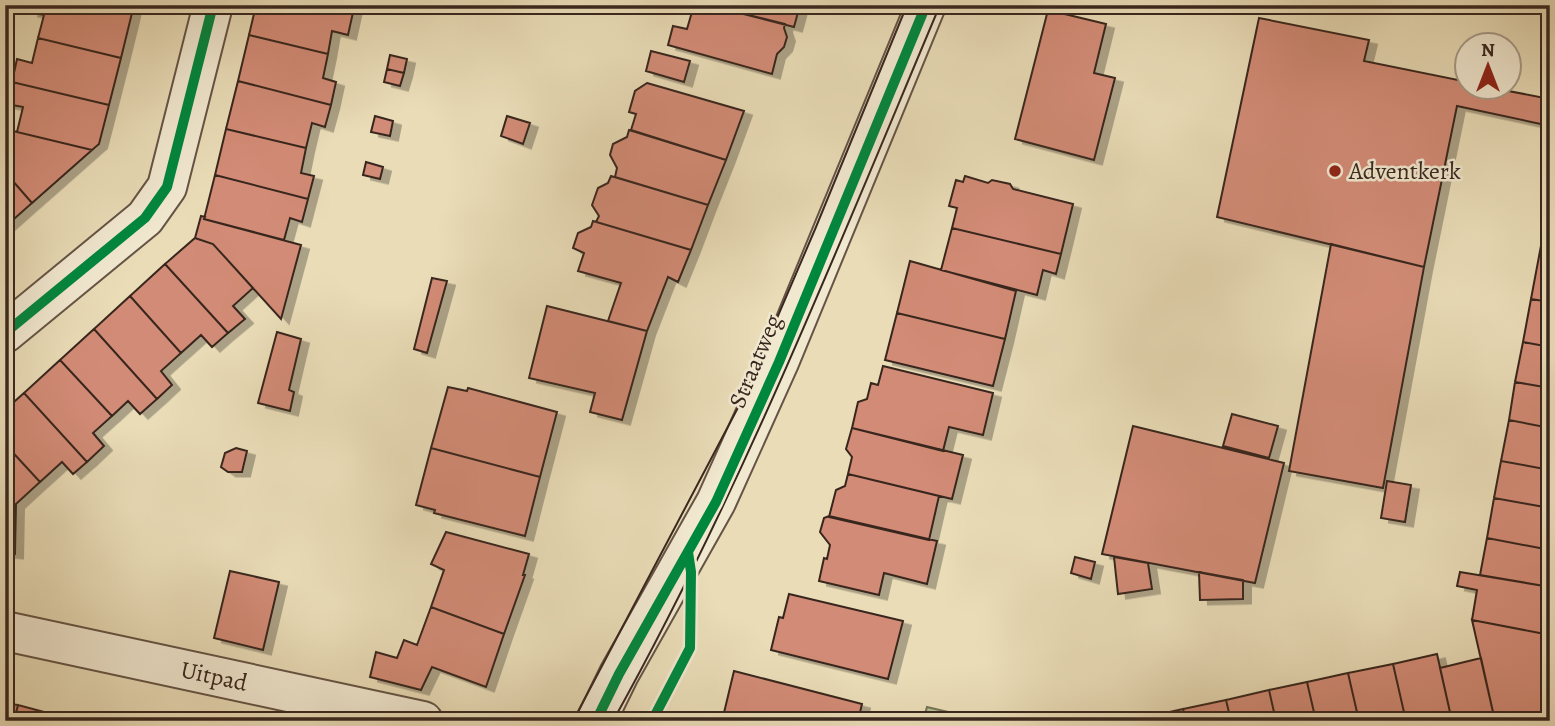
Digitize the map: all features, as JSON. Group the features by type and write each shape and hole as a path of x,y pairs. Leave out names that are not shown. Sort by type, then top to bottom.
{"street":[{"path":"5,333 145,218 167,187 213,5"},
{"name":"Straatweg","path":"596,721 716,502 779,362 926,5"},
{"name":"Uitpad","path":"5,631 424,721"}],"green space":[{"path":"927,707 986,721 923,721"}],"building":[{"path":"32,5 100,5 132,13 121,58 38,38 44,15 30,12"},
{"path":"100,5 133,5 132,13"},
{"path":"256,5 342,5 354,8 348,35 332,31 328,54 249,35"},
{"path":"694,5 708,5 785,24 787,37 784,47 777,54 772,74 668,45 673,26 687,29"},
{"path":"708,5 800,5 794,27"},
{"path":"1048,10 1106,24 1094,73 1115,78 1094,160 1015,139"},
{"name":"Adventkerk","path":"1259,18 1369,40 1364,61 1454,79 1454,102 1524,102 1524,94 1550,99 1550,126 1457,106 1424,267 1217,217"},
{"path":"249,35 328,54 323,78 336,82 331,105 238,81"},
{"path":"38,38 121,58 109,105 12,82 17,59 32,63"},
{"path":"651,51 690,61 684,82 646,71"},
{"path":"390,55 407,59 404,73 387,69"},
{"path":"387,69 404,73 400,86 384,82"},
{"path":"238,81 331,105 325,127 312,123 306,148 226,129"},
{"path":"12,82 109,105 99,144 92,150 17,132 23,107 7,104"},
{"path":"647,83 744,111 726,160 631,130 636,114 629,112 635,91"},
{"path":"375,116 393,121 390,136 371,132"},
{"path":"507,116 530,123 523,144 501,136"},
{"path":"6,129 92,150 32,203 5,172"},
{"path":"226,129 306,148 301,173 314,176 308,199 215,175"},
{"path":"629,130 726,160 708,205 615,177 617,168 610,155 613,144 627,137"},
{"path":"366,162 383,167 380,179 363,175"},
{"path":"5,172 32,203 5,227"},
{"path":"215,175 308,199 302,222 290,218 284,240 204,219"},
{"path":"611,176 708,205 691,250 596,222 599,216 592,205 598,188 608,183"},
{"path":"965,176 988,183 992,180 1010,184 1013,189 1073,204 1061,254 952,228 957,208 949,206 956,180 963,182"},
{"path":"201,216 301,245 281,319 213,244 195,238"},
{"path":"593,221 691,250 678,282 668,277 647,331 608,321 621,283 578,271 584,253 573,248 578,233 591,227"},
{"path":"952,228 1061,254 1056,274 1043,270 1037,295 941,270"},
{"path":"1543,235 1550,236 1550,302 1531,299"},
{"path":"195,238 213,244 253,288 233,306 245,319 228,333 165,264"},
{"path":"1331,244 1424,267 1383,488 1289,471"},
{"path":"910,261 1016,291 1005,339 897,313"},
{"path":"165,264 228,333 212,347 201,335 181,353 130,296"},
{"path":"432,278 447,281 427,353 414,349"},
{"path":"130,296 181,353 161,371 172,385 157,399 94,329"},
{"path":"1531,299 1550,302 1550,347 1523,342"},
{"path":"547,306 647,331 622,420 590,412 595,393 529,378"},
{"path":"897,313 1005,339 993,386 885,360"},
{"path":"94,329 157,399 140,414 128,401 112,416 60,360"},
{"path":"277,332 301,339 289,390 294,392 290,411 258,403"},
{"path":"1523,342 1550,347 1550,388 1515,382"},
{"path":"60,360 112,416 93,433 104,446 87,462 24,393"},
{"path":"883,366 993,393 983,435 949,427 943,451 852,428 858,402 867,399 871,383 878,385"},
{"path":"1515,382 1550,388 1550,428 1509,420"},
{"path":"448,387 467,391 468,388 557,412 540,477 431,448"},
{"path":"24,393 87,462 73,474 62,462 40,482 5,444 5,410"},
{"path":"1232,414 1278,426 1269,458 1223,446"},
{"path":"1509,420 1550,428 1550,470 1501,461"},
{"path":"1133,426 1284,463 1255,583 1102,554"},
{"path":"852,428 963,455 952,499 848,474 852,457 846,449"},
{"path":"5,444 40,482 16,504 15,554 5,553"},
{"path":"236,448 247,451 242,472 228,472 221,467 225,453"},
{"path":"431,448 540,477 525,536 434,513 435,510 416,505"},
{"path":"1501,461 1550,470 1550,508 1494,498"},
{"path":"848,474 939,496 929,540 829,517 836,490 845,486"},
{"path":"1387,481 1411,485 1405,522 1381,518"},
{"path":"1494,498 1550,508 1550,550 1487,538"},
{"path":"829,516 937,541 927,584 884,573 879,595 819,581 830,545 820,532 824,518"},
{"path":"446,532 529,554 525,575 504,634 431,607 444,570 431,564"},
{"path":"1487,538 1550,550 1550,587 1480,575"},
{"path":"1075,557 1095,562 1091,579 1071,573"},
{"path":"1114,557 1148,563 1152,589 1118,594"},
{"path":"230,571 279,582 263,650 214,638"},
{"path":"1199,572 1243,580 1243,599 1200,600"},
{"path":"1460,572 1550,587 1550,635 1472,620 1477,590 1457,586"},
{"path":"789,594 903,621 888,679 771,650 779,617 783,618"},
{"path":"431,607 504,634 486,687 432,667 421,690 370,677 376,652 397,658 404,640 417,645"},
{"path":"1472,620 1550,635 1550,682 1543,721 1495,721"},
{"path":"1437,654 1452,721 1406,721 1393,664"},
{"path":"1481,658 1495,721 1452,721 1440,668"},
{"path":"1393,664 1406,721 1359,721 1348,673"},
{"path":"734,671 862,704 858,721 722,721"},
{"path":"1348,673 1359,721 1316,721 1307,682"},
{"path":"1307,682 1316,721 1276,721 1269,690"},
{"path":"1269,690 1276,721 1231,721 1226,700"},
{"path":"1226,700 1231,721 1186,721 1183,709"},
{"path":"5,703 18,705 14,721 5,721"},
{"path":"18,705 44,712 42,721 14,721"},
{"path":"1183,709 1186,721 1139,719"}],"tram line":[{"path":"573,721 742,400 907,5"},
{"path":"613,721 660,634 746,457 940,5"}],"cycle path":[{"path":"5,333 145,218 167,187 213,5"},
{"path":"596,721 619,674 716,502 779,362 926,5"},
{"path":"652,721 690,648 691,572 688,552"}],"place":[{"name":"Adventkerk","path":"1335,171"}]}
